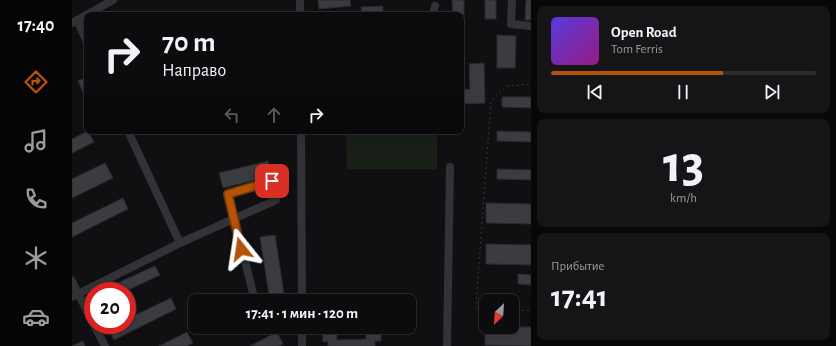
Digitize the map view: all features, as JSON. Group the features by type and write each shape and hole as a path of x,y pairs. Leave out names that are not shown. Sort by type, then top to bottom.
{"street":[{"path":"91,12 113,0"},
{"path":"300,0 300,12"},
{"path":"512,0 511,24 531,26"},
{"path":"434,12 436,6"},
{"path":"84,16 75,21 84,37"},
{"path":"129,134 180,243"},
{"path":"300,134 302,294"},
{"path":"448,346 450,167"},
{"path":"253,294 228,194 272,181"},
{"path":"75,296 180,243 276,200"},
{"path":"72,281 75,296 84,309"},
{"path":"99,334 105,346"},
{"path":"302,334 302,346"}],"path":[{"path":"479,312 476,305 491,101 507,86 531,84"},
{"path":"519,311 531,310"}],"shaded area":[{"path":"346,134 437,134 437,169 347,169"}],"building":[{"path":"318,0 350,0 351,6 319,9"},
{"path":"452,0 464,0 464,12 453,12"},
{"path":"485,0 496,0 496,19 485,19"},
{"path":"526,0 531,0 531,20 525,20"},
{"path":"383,6 383,12 362,12 361,7"},
{"path":"497,35 516,36 515,68 497,68"},
{"path":"484,63 485,103 464,104 464,90 470,89 469,64"},
{"path":"84,78 84,95 78,81"},
{"path":"502,97 531,97 531,108 502,107"},
{"path":"497,131 531,132 531,142 497,141"},
{"path":"84,133 90,134 94,142 72,153 72,139"},
{"path":"268,161 272,176 223,188 219,173"},
{"path":"105,163 113,178 72,198 72,179"},
{"path":"497,169 531,170 531,180 497,179"},
{"path":"123,198 128,209 72,237 72,223"},
{"path":"486,203 531,204 531,224 486,223"},
{"path":"275,235 284,294 269,294 260,237"},
{"path":"486,244 531,245 531,265 486,264"},
{"path":"155,266 160,275 136,286 136,282 120,282"},
{"path":"518,274 531,275 531,285 518,284"},
{"path":"171,298 176,309 136,329 136,315"},
{"path":"519,327 531,327 531,346 485,345 485,334 519,334"},
{"path":"187,332 193,343 187,346 159,346"},
{"path":"111,334 126,334 114,340"},
{"path":"273,334 278,334 283,344 279,346 250,346"},
{"path":"322,334 337,334 337,340 366,339 366,334 381,334 381,341 375,341 375,346 328,346 328,341 323,342"},
{"path":"83,341 85,346 72,346"}],"route":[{"path":"241,249 228,194 272,181"}]}
